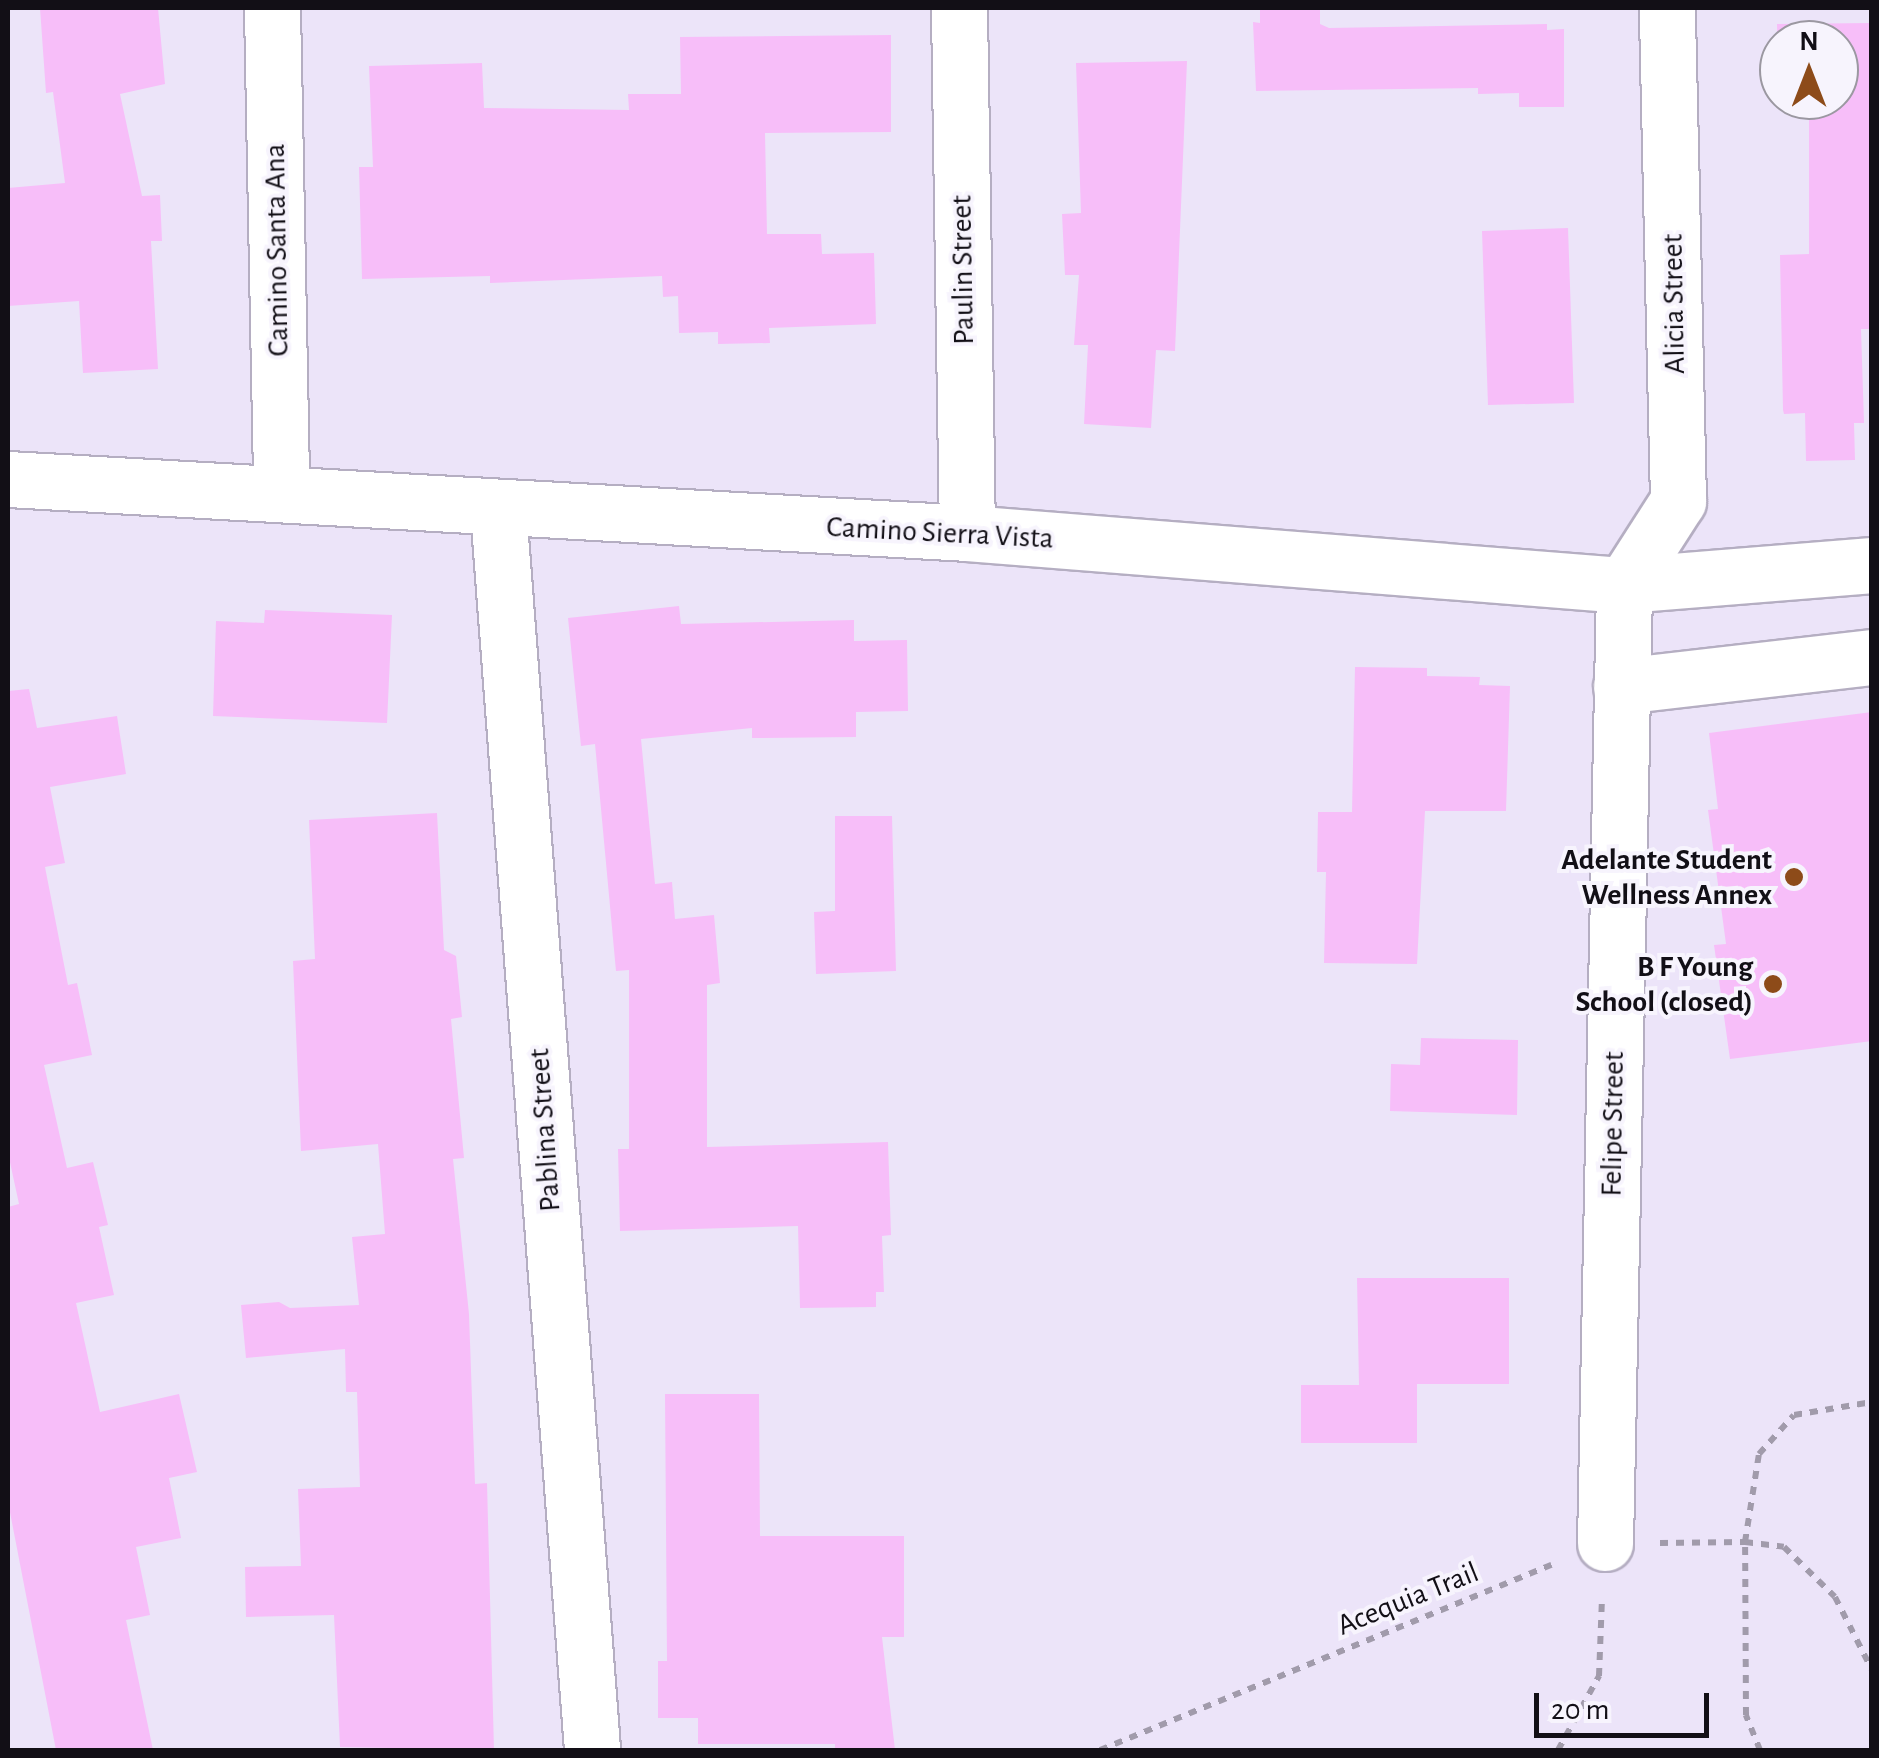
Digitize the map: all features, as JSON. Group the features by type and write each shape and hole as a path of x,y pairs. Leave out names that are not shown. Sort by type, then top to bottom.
{"street":[{"name":"Camino Santa Ana","path":"272,8 282,492"},
{"name":"Paulin Street","path":"959,8 967,532"},
{"name":"Alicia Street","path":"1624,585 1678,501 1668,8"},
{"name":"Camino Sierra Vista","path":"8,480 282,492 498,510 967,532 1624,585 1872,564"},
{"name":"Pablina Street","path":"498,510 592,1750"},
{"name":"Felipe Street","path":"1605,1543 1624,585"},
{"path":"1621,686 1872,657"}],"path":[{"path":"1760,1750 1746,1715 1745,1542 1759,1454 1794,1415 1872,1402"},
{"name":"Acequia Trail","path":"1100,1750 1605,1543 1745,1542 1784,1547 1835,1597 1872,1670"},
{"path":"1558,1750 1599,1676 1605,1543"}],"building":[{"path":"40,8 158,8 165,84 120,94 142,196 160,195 162,241 151,241 158,369 83,373 79,301 8,306 8,188 65,183 53,92 46,93"},
{"path":"1260,8 1320,8 1320,24 1329,28 1547,24 1547,30 1564,29 1564,107 1519,107 1519,93 1478,94 1478,88 1256,91 1253,22 1260,23"},
{"path":"1859,23 1871,23 1872,329 1861,329 1864,423 1854,423 1855,460 1806,461 1805,413 1784,414 1783,410 1780,255 1809,254 1809,120 1859,120"},
{"path":"891,35 891,132 765,133 767,234 821,234 822,254 874,253 876,324 769,328 770,343 718,344 718,332 679,333 678,296 663,297 662,276 490,283 490,276 362,279 359,167 373,167 369,66 482,63 484,108 629,110 628,94 681,94 680,37"},
{"path":"1187,61 1175,351 1156,350 1151,428 1084,424 1088,345 1074,345 1079,275 1065,275 1062,214 1081,213 1076,63"},
{"path":"1568,228 1574,403 1488,405 1482,231"},
{"path":"679,606 681,624 854,620 854,641 907,640 908,711 856,712 856,737 752,738 752,728 641,739 655,884 672,882 675,919 714,915 720,983 707,985 707,1147 888,1142 891,1235 882,1236 884,1292 876,1292 876,1307 800,1308 798,1226 620,1231 618,1149 629,1149 629,970 616,971 595,744 581,746 568,618"},
{"path":"265,610 392,615 387,723 213,716 216,621 264,623"},
{"path":"1355,667 1427,668 1427,676 1480,677 1479,685 1510,686 1506,811 1425,811 1417,964 1324,963 1326,872 1317,872 1318,812 1352,812"},
{"path":"29,689 37,728 117,716 126,774 50,787 65,863 45,867 68,985 77,983 92,1055 44,1065 67,1168 93,1162 108,1225 99,1227 114,1295 76,1303 100,1412 179,1394 197,1472 169,1478 181,1538 136,1547 150,1615 126,1620 153,1750 56,1750 8,1502 8,1207 19,1204 8,1153 8,691"},
{"name":"Adelante Student Wellness Annex","path":"1872,712 1872,1041 1730,1059 1714,945 1726,944 1708,810 1718,809 1709,733"},
{"path":"437,813 444,950 456,956 462,1017 451,1019 464,1158 453,1159 469,1314 475,1484 487,1483 494,1750 340,1747 334,1615 246,1617 245,1567 301,1566 298,1489 360,1487 357,1392 346,1392 345,1349 246,1358 241,1305 359,1305 352,1237 385,1234 378,1144 301,1151 293,961 315,959 309,820"},
{"path":"835,816 892,816 896,971 816,974 814,912 835,911"},
{"path":"1421,1038 1518,1040 1517,1115 1390,1111 1391,1064 1420,1065"},
{"path":"1357,1278 1509,1278 1509,1384 1417,1384 1417,1443 1301,1443 1301,1385 1359,1385"},
{"path":"665,1394 759,1394 760,1536 904,1536 904,1637 882,1637 895,1750 835,1750 835,1744 698,1744 698,1718 658,1718 658,1661 667,1661"}],"place":[{"name":"Adelante Student Wellness Annex","path":"1794,877"},
{"name":"B F Young School (closed)","path":"1773,984"}]}
